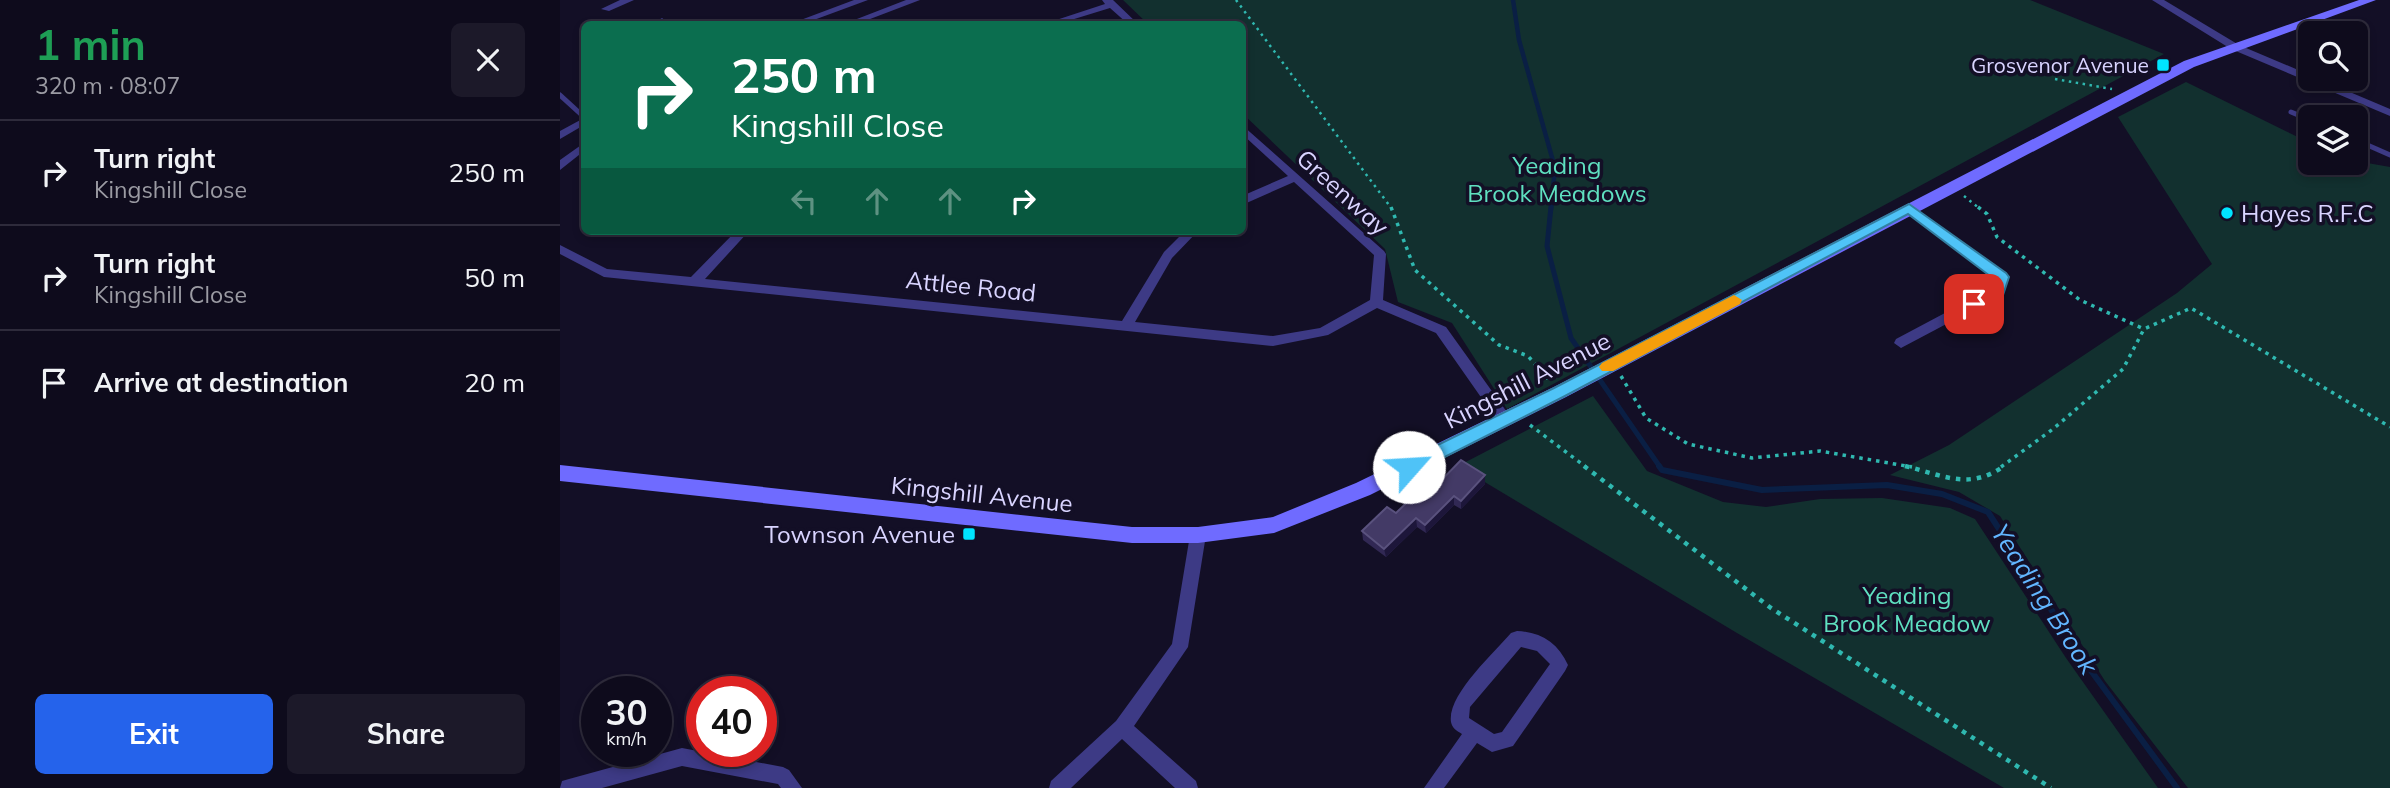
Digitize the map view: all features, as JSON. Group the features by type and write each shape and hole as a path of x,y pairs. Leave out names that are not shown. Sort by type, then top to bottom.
{"street":[{"path":"606,9 629,0"},
{"path":"804,21 863,0"},
{"path":"866,21 915,0"},
{"path":"2157,0 2235,47 2390,113"},
{"name":"Kingshill Avenue","path":"560,473 1132,535 1198,535 1274,525 1363,489 1568,388 2189,64 2370,0"},
{"path":"1057,21 1109,2 1130,21"},
{"path":"850,5 863,21"},
{"path":"560,136 581,121"},
{"name":"Greenway","path":"1246,132 1380,254 1376,302"},
{"path":"560,166 581,148"},
{"path":"1246,199 1295,177"},
{"path":"1900,343 1998,291 2001,277 1909,208"},
{"path":"695,281 739,235"},
{"path":"1127,324 1168,255 1188,235"},
{"name":"Attlee Road","path":"560,249 604,273 1127,324 1273,341 1323,332 1376,302"},
{"path":"1376,302 1441,330 1511,416"},
{"path":"1058,788 1122,727 1180,647 1198,535"},
{"path":"1517,639 1531,639 1553,652 1559,665 1507,740 1492,743 1474,732 1460,722 1462,704 1517,639"},
{"path":"1122,727 1189,788"},
{"path":"1433,788 1474,732"},
{"path":"569,788 682,757 783,776 793,788"}],"lane":[{"path":"560,95 581,116"},
{"path":"2291,112 2298,115"},
{"path":"2368,145 2390,155"}],"path":[{"path":"1236,0 1390,204 1415,270 1499,345 1528,356 1568,388"},
{"path":"2055,79 2104,85 2130,96"},
{"path":"1951,187 1987,214 1997,237 2080,300 2144,329"},
{"path":"1614,364 1646,418 1688,444 1752,458 1820,451 1908,466 1961,481 1991,475 2053,429 2123,369 2144,329 2191,308 2390,427"},
{"path":"1511,416 1528,423 1770,608 2050,788"}],"green space":[{"name":"Yeading Brook Meadows","path":"1123,0 2030,0 2164,54 1507,409 1452,323 1398,302 1385,249 1246,117 1246,21 1145,21"},
{"path":"2186,82 2298,137 2298,175 2368,175 2368,163 2390,167 2390,788 2188,788 2105,681 2000,516 1959,492 1890,475 1949,445 2177,293 2212,264 2118,117"},
{"name":"Yeading Brook Meadow","path":"1593,396 1647,471 1723,502 1766,507 1820,499 1882,498 1950,508 1975,519 2066,658 2158,788 2004,788 1737,633 1458,466"}],"building":[{"path":"1461,460 1485,475 1461,501 1454,496 1425,525 1416,518 1384,549 1362,531 1387,507 1396,513 1426,484 1433,489"}],"waterway":[{"name":"Yeading Brook","path":"1513,0 1519,40 1555,168 1551,209"},
{"name":"Yeading Brook","path":"1551,207 1547,246 1571,338 1660,467"},
{"name":"Yeading Brook","path":"1659,466 1662,470 1762,490 1887,485 1942,494 1988,512 2089,668 2177,788"}],"slow traffic":[{"path":"1607,367 1734,300"}],"place":[{"name":"Grosvenor Avenue","path":"2163,65"},
{"name":"Hayes R.F.C","path":"2227,213"},
{"name":"Townson Avenue","path":"969,534"}],"route":[{"path":"1409,467 1560,392 1909,208 2001,277 1998,291 1974,304"}]}
